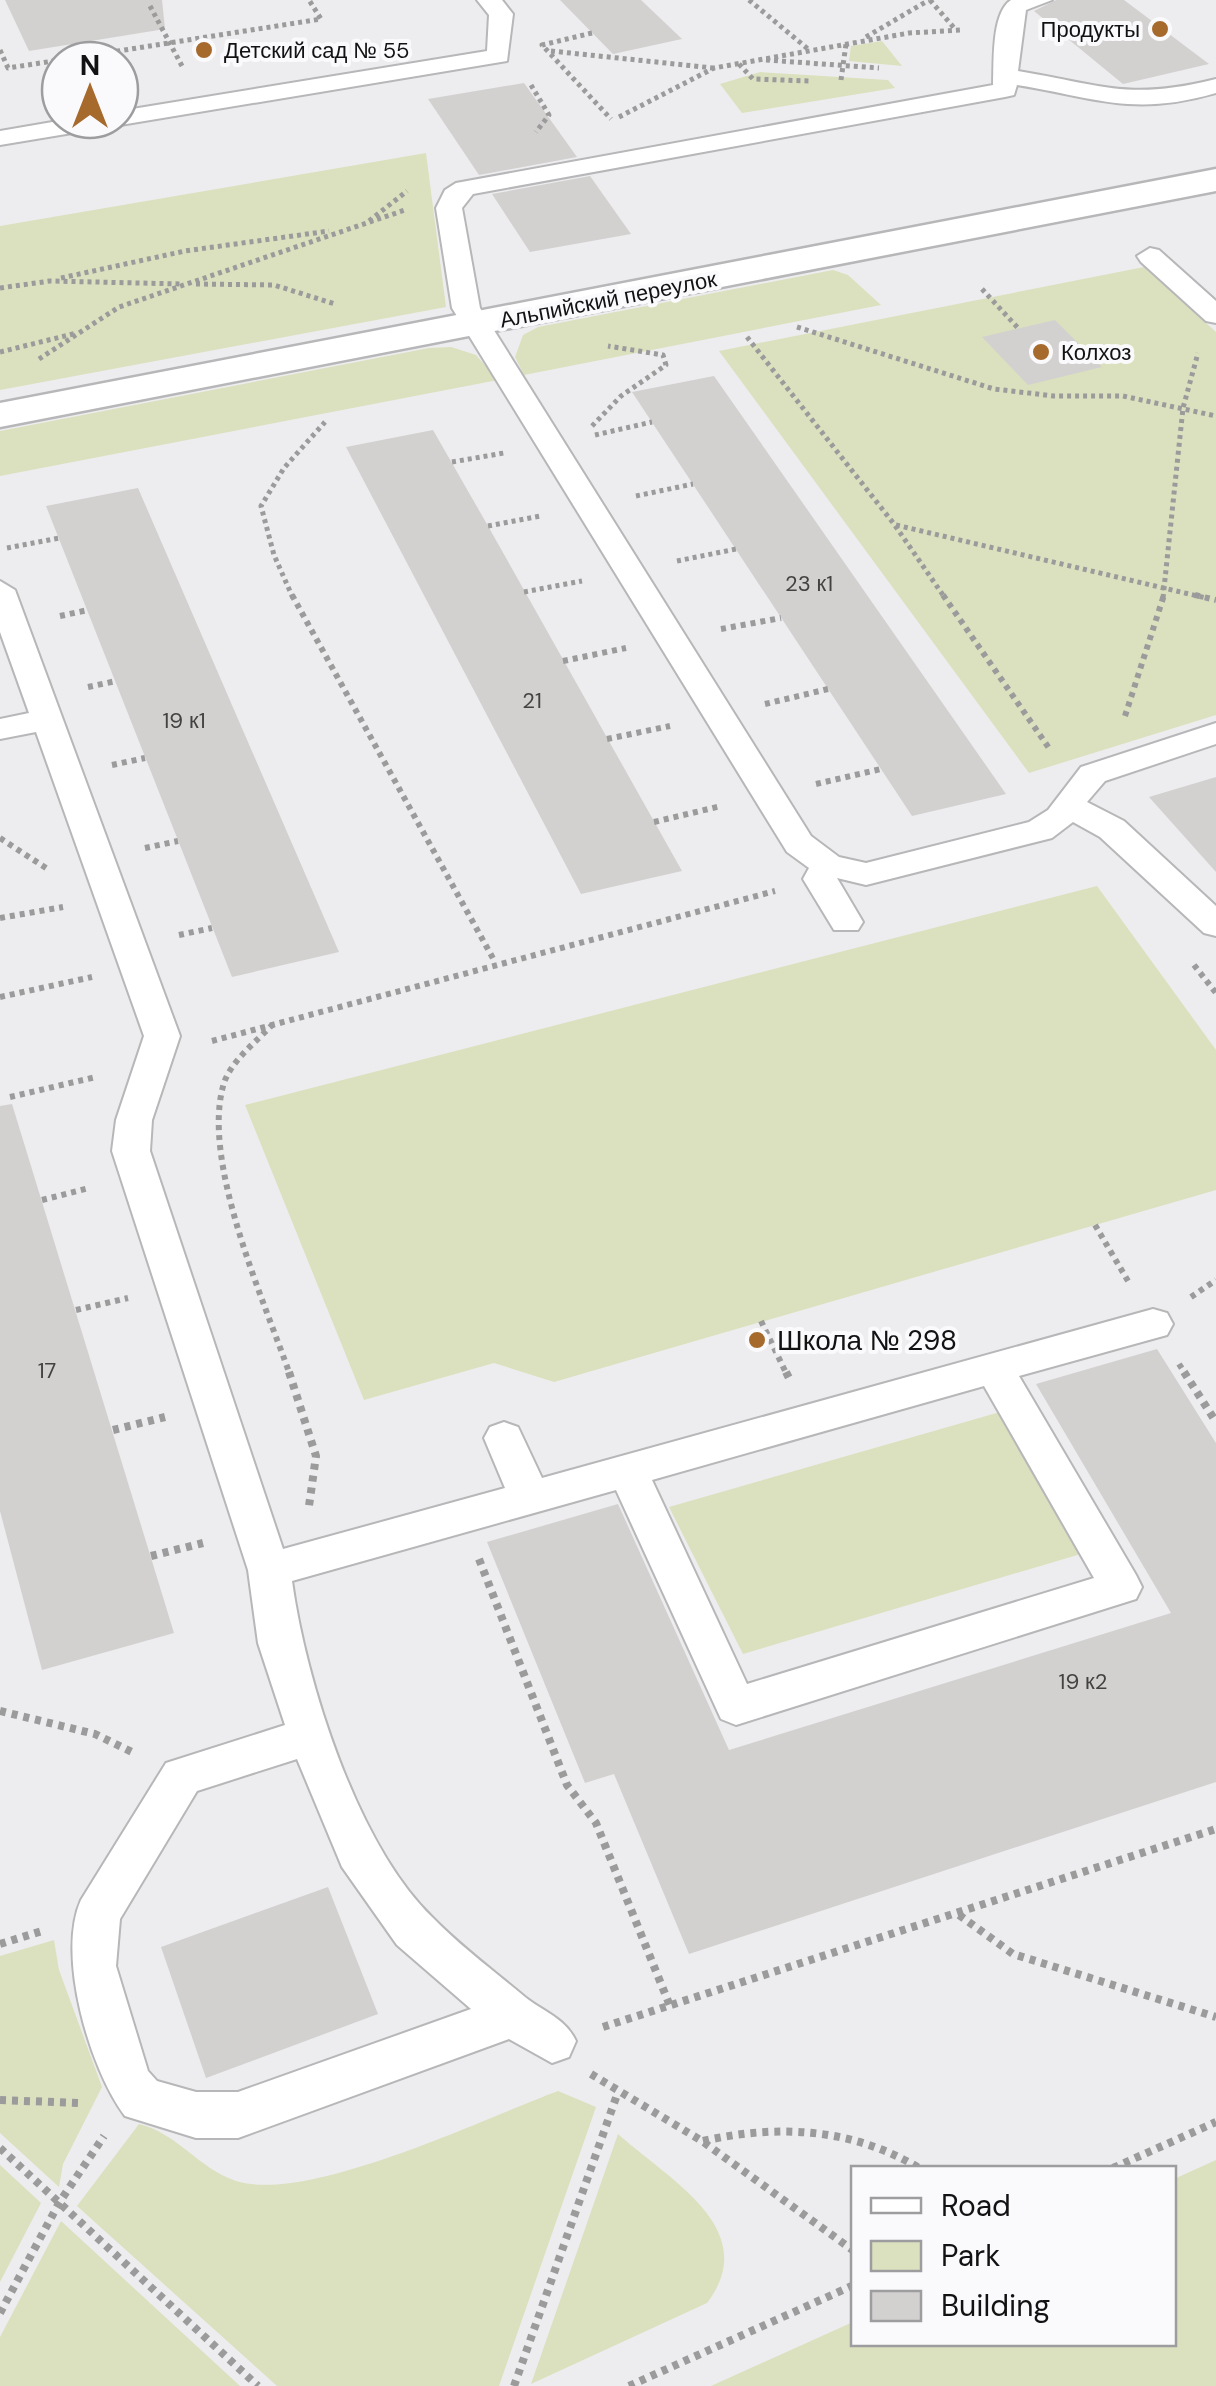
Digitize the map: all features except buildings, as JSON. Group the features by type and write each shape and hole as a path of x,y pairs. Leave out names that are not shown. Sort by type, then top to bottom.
{"street":[{"name":"Альпийский переулок","path":"0,416 1216,180"}],"lane":[{"path":"140,115 499,56 501,14 488,0"},
{"path":"846,922 824,872 799,844 478,324 461,292 449,208 454,195 506,178 1005,90 1022,6"},
{"path":"1050,81 1098,71"},
{"path":"1005,76 1145,100 1216,86"},
{"path":"0,138 40,131"},
{"path":"1150,256 1210,325"},
{"path":"0,590 6,628 46,720 162,1036 134,1120 131,1151 269,1570 280,1643 310,1736 358,1852 413,1930 532,2029"},
{"path":"0,729 46,720"},
{"path":"824,872 866,874 891,884 1061,821 1075,795 1104,770 1216,733"},
{"path":"1075,795 1216,925"},
{"path":"269,1570 1154,1324"},
{"path":"628,1470 736,1706 1121,1587 994,1368"},
{"path":"504,1438 530,1498"},
{"path":"310,1736 182,1777 97,1915 93,1966 128,2082 142,2100 164,2109 196,2115 238,2115 532,2029"}],"path":[{"path":"140,48 321,19 309,0"},
{"path":"749,0 808,49"},
{"path":"855,42 930,0 956,31"},
{"path":"150,6 185,72"},
{"path":"612,120 714,68 855,42 971,30"},
{"path":"592,33 542,44 622,132"},
{"path":"840,82 846,44"},
{"path":"0,50 8,68 40,63"},
{"path":"550,51 714,68"},
{"path":"755,60 882,68"},
{"path":"738,63 753,79 823,81"},
{"path":"522,81 530,84 550,115 532,136"},
{"path":"36,361 119,308 454,195"},
{"path":"0,288 185,251 344,229"},
{"path":"50,281 274,285 340,306"},
{"path":"982,289 1018,328"},
{"path":"1122,724 1166,589 1183,408 1210,325"},
{"path":"796,328 994,389 1054,396 1123,396 1216,416"},
{"path":"0,352 81,332"},
{"path":"747,337 894,524 1048,748 1075,795"},
{"path":"580,438 621,396 666,364 663,355"},
{"path":"325,422 284,468 261,506 270,545 292,600 312,626 495,962"},
{"path":"894,524 1216,600"},
{"path":"0,549 60,538"},
{"path":"672,638 781,618"},
{"path":"607,739 828,689"},
{"path":"654,822 881,770"},
{"path":"10,1097 157,1060 273,1024 824,872"},
{"path":"0,918 112,898"},
{"path":"0,997 138,967"},
{"path":"269,1570 306,1519 316,1456 229,1193 218,1153 218,1125 223,1085 230,1070 273,1024"},
{"path":"1095,1225 1216,1422"},
{"path":"761,1322 810,1420"},
{"path":"462,1516 568,1786 596,1823 670,2006"},
{"path":"0,1711 95,1734 182,1777"},
{"path":"628,2020 1216,1829"},
{"path":"958,1914 1013,1954 1216,2017"},
{"path":"532,2029 618,2092 702,2142 851,2249"},
{"path":"0,2313 59,2203 123,2108 128,2082"},
{"path":"514,2386 618,2092"},
{"path":"1117,2166 1216,2122"},
{"path":"702,2142 731,2134 822,2135 864,2143 915,2166"},
{"path":"0,2148 258,2386"},
{"path":"629,2386 851,2286"}],"green space":[{"path":"882,41 902,66 849,61 851,46"},
{"path":"760,72 888,80 895,88 742,113 720,84"},
{"path":"426,153 446,307 0,390 0,226"},
{"path":"1144,267 1216,332 1216,715 1029,773 719,351"},
{"path":"833,270 848,275 881,305 524,375 515,357 523,335 538,327"},
{"path":"451,347 476,355 498,380 0,476 0,431 429,348"},
{"path":"1097,886 1216,1050 1216,1190 554,1382 494,1363 364,1400 245,1105"},
{"path":"1000,1412 1084,1553 743,1654 669,1507"},
{"path":"54,1940 59,1970 102,2087 63,2164 59,2187 0,2133 0,1956"},
{"path":"558,2091 596,2107 499,2386 277,2386 77,2206 139,2124 165,2135 222,2175 267,2185 350,2170"},
{"path":"618,2134 703,2208 717,2229 724,2252 721,2276 707,2303 531,2384"},
{"path":"1216,2160 1216,2386 711,2386 851,2323 851,2346 1176,2346 1176,2178"},
{"path":"0,2165 41,2203 0,2282"},
{"path":"61,2221 240,2386 0,2386 0,2337"}],"place":[{"name":"Продукты","path":"1160,29"},
{"name":"Детский сад № 55","path":"204,50"},
{"name":"Колхоз","path":"1041,352"},
{"name":"Школа № 298","path":"757,1340"}]}
